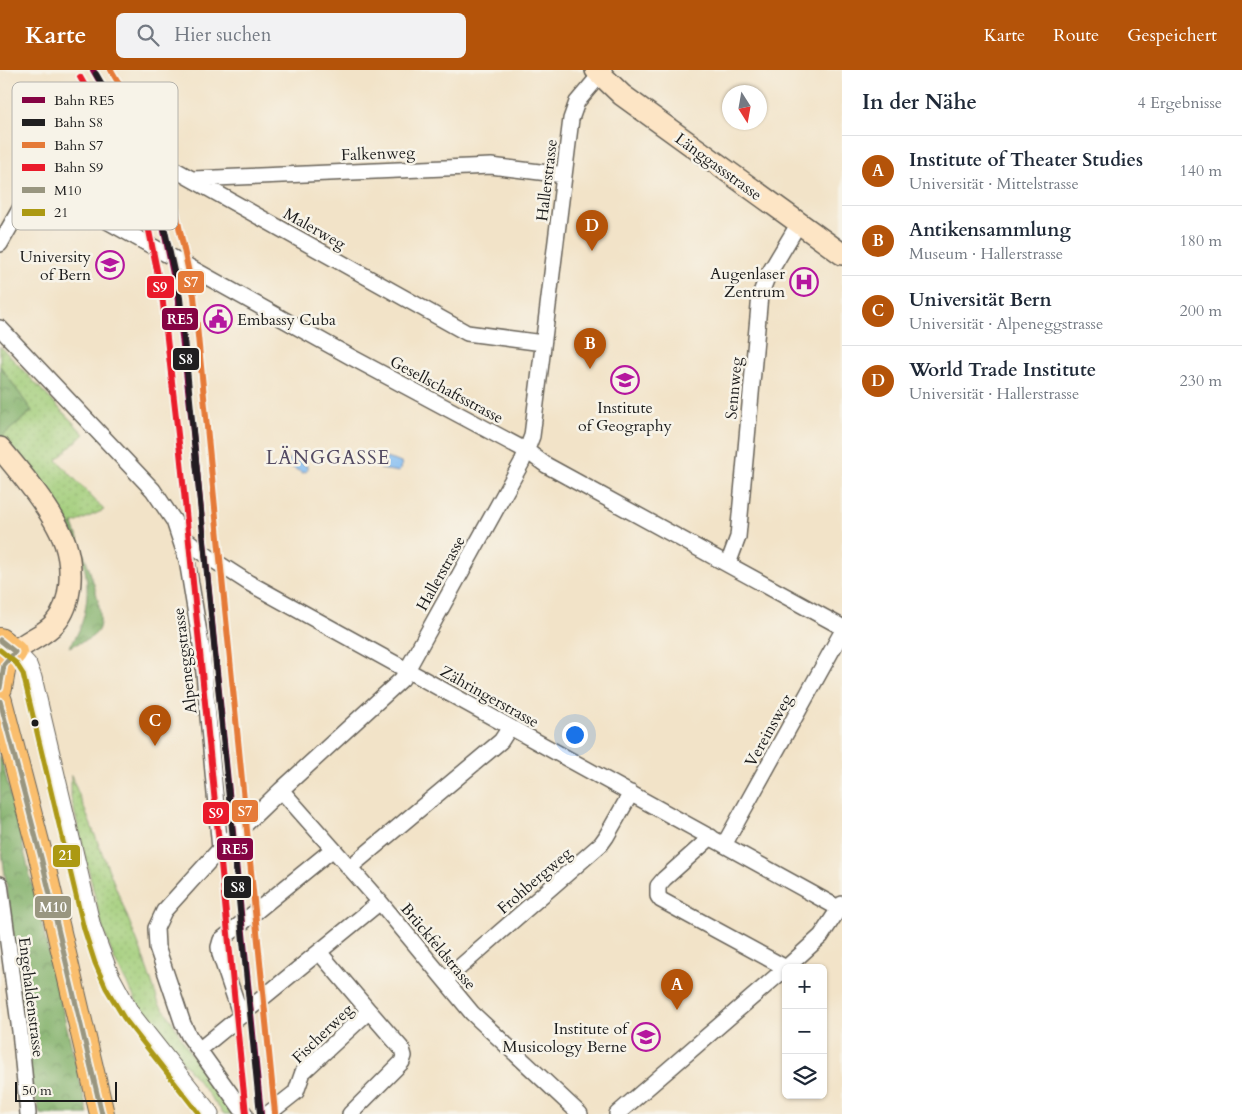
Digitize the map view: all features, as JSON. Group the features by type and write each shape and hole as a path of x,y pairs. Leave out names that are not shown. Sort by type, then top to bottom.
{"main road":[{"name":"Länggassstrasse","path":"600,71 622,96 842,254"},
{"path":"0,448 30,486 55,523 65,542 70,569 69,594 61,616 47,631 23,644 4,661"},
{"path":"0,701 42,861 102,1114"}],"street":[{"name":"Hallerstrasse","path":"245,1114 185,1030 156,947 158,921 168,906 220,849 402,679 527,451 532,436 573,111 577,102 600,71"},
{"name":"Falkenweg","path":"193,179 491,166 564,175"},
{"name":"Malerweg","path":"178,171 467,333 543,342"},
{"path":"0,244 12,223"},
{"name":"Sennweg","path":"728,564 738,537 760,295 768,275 799,223"},
{"name":"Gesellschaftsstrasse","path":"124,230 351,357 527,451 546,465 842,627"},
{"name":"Alpeneggstrasse","path":"0,328 153,490 169,513 179,534 187,560 200,628 220,849"},
{"name":"Zähringerstrasse","path":"179,534 210,558 242,579 724,845 841,907"},
{"name":"Vereinsweg","path":"724,845 842,632"},
{"path":"4,661 22,658 30,671 92,927 102,960 130,1014 209,1114"},
{"path":"349,868 501,741 510,727"},
{"name":"Brückfeldstrasse","path":"281,790 380,902 480,1021 580,1114"},
{"name":"Frohbergweg","path":"445,980 601,844 631,793"},
{"path":"710,837 664,879 658,886 658,896 661,900 782,966"},
{"path":"241,1016 220,954 219,946 221,940 333,849"},
{"name":"Engehaldenstrasse","path":"0,884 28,1114"},
{"path":"199,1050 380,902"},
{"path":"790,964 821,936 841,907"},
{"name":"Fischerweg","path":"268,1114 296,1092 303,1072 369,1012 319,952"},
{"path":"617,1114 782,971"},
{"path":"350,1114 402,1062 404,1056 402,1049 369,1012"}],"green space":[{"path":"0,346 84,434 57,460 104,510 68,526 0,438 32,411 0,366"},
{"path":"0,366 32,411 0,438"},
{"path":"73,524 97,596 100,623 97,632 91,637 69,647 80,629 87,597 83,561 68,526"},
{"path":"0,752 88,1114 40,1114 35,1096 33,1096 0,839"},
{"path":"71,775 141,951 159,1004 167,1013 191,1054 234,1114 224,1114 140,1008 114,959 102,926 71,797"}],"water":[{"path":"291,457 307,466 307,471 303,473 287,465"},
{"path":"386,458 402,463 399,472 380,469"}],"rail line":[{"name":"RE5","path":"93,70 100,82"},
{"name":"S7","path":"111,70 118,82"},
{"name":"S8","path":"96,74 101,82"},
{"name":"S9","path":"80,77 83,82"},
{"name":"S7","path":"178,222 194,296 275,1113"},
{"name":"S9","path":"149,230 162,295 180,452 246,1114"},
{"name":"RE5","path":"164,230 177,293 195,450 261,1114"},
{"name":"S8","path":"165,230 180,298 260,1114"}],"transit line":[{"name":"M10","path":"0,640 15,652 4,665 0,688"},
{"name":"21","path":"0,650 16,663 23,674 84,929 95,963 106,988 124,1018 199,1114"},
{"name":"M10","path":"0,701 42,861 102,1114"}],"place":[{"name":"World Trade Institute","path":"592,251"},
{"name":"University of Bern","path":"110,265"},
{"name":"Augenlaser Zentrum","path":"804,282"},
{"name":"Embassy Cuba","path":"218,319"},
{"name":"Antikensammlung","path":"590,369"},
{"name":"Institute of Geography","path":"625,380"},
{"name":"Universität Bern","path":"155,746"},
{"name":"Institute of Theater Studies","path":"677,1010"},
{"name":"Institute of Musicology Berne","path":"646,1037"}],"district":[{"name":"LÄNGGASSE","path":"328,457"}]}
